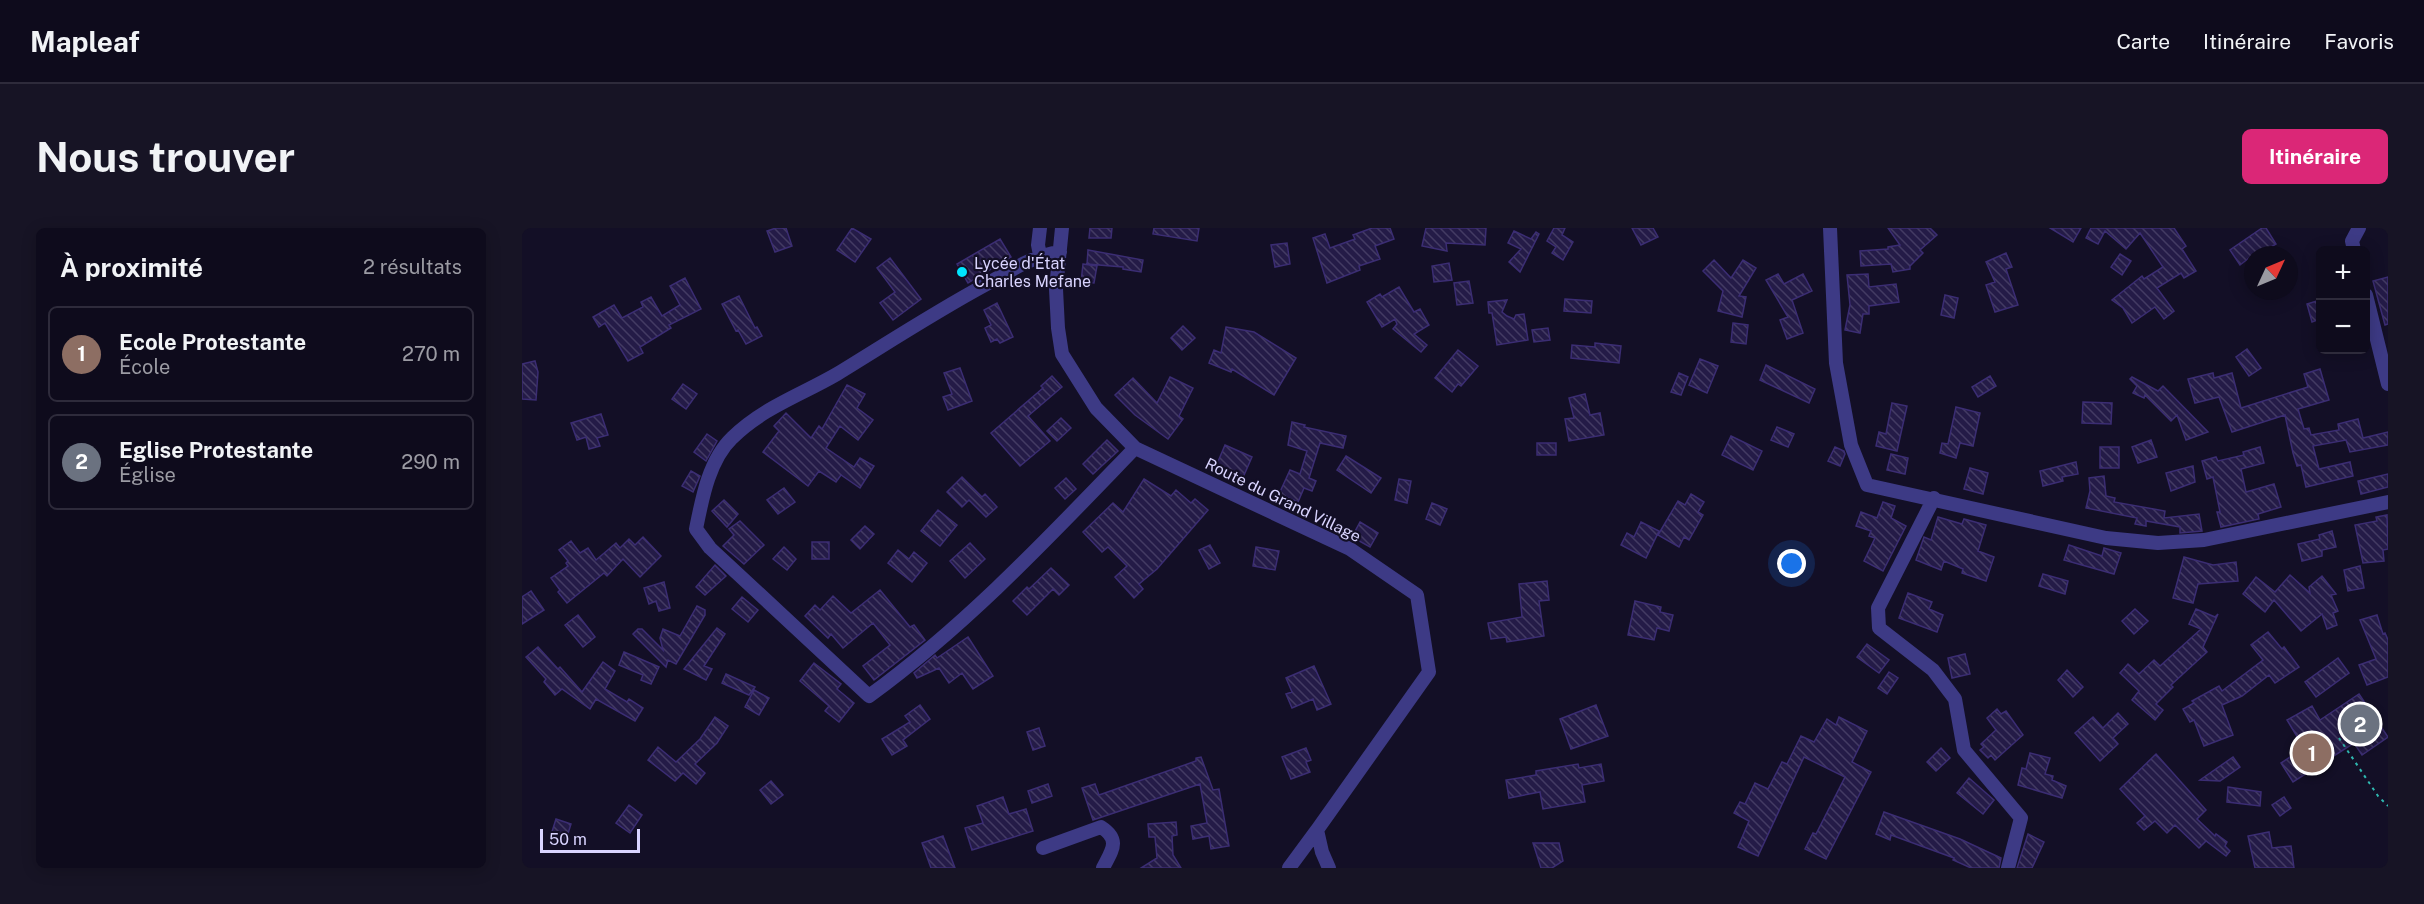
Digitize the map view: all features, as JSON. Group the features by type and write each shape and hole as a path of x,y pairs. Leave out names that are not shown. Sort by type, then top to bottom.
{"street":[{"path":"1040,228 1038,245 1040,255"},
{"name":"Route du Grand Village","path":"1062,228 1056,289 1062,354 1096,408 1135,448 1350,549 1417,595 1430,672 1289,868"},
{"path":"1830,228 1836,363 1851,446 1867,485 1934,498 2106,538 2158,543 2204,540 2272,528 2388,502"},
{"path":"2353,246 2352,241 2359,228"},
{"path":"1060,252 1040,255 943,308 834,375 768,409 733,437 716,460 701,502 696,530 710,548 869,696 952,629 1035,552 1135,448"},
{"path":"2367,300 2388,384"},
{"path":"1934,498 1878,608 1879,628 1933,670 1955,699 1964,750 2021,818 2008,868"},
{"path":"1043,848 1101,827 1112,834 1114,839 1112,850 1103,868"},
{"path":"1317,831 1329,868"}],"path":[{"path":"2339,738 2378,796 2388,806"}],"building":[{"path":"786,228 792,246 775,252 767,231"},
{"path":"852,228 871,239 855,262 837,250"},
{"path":"1090,228 1112,228 1111,238 1089,238"},
{"path":"1154,228 1199,228 1197,241 1153,234"},
{"path":"1372,228 1390,228 1394,239 1375,246 1380,259 1359,266 1360,270 1327,283 1313,238 1325,234 1330,248 1355,239 1353,235"},
{"path":"1426,228 1486,228 1485,245 1446,243 1447,251 1422,246"},
{"path":"1554,228 1565,228 1562,235 1573,242 1563,260 1552,253 1556,247 1547,241"},
{"path":"1632,228 1653,228 1658,237 1641,245"},
{"path":"1888,228 1930,228 1937,235 1920,250 1923,253 1910,266 1910,269 1893,272 1891,264 1861,266 1860,251 1888,249 1888,247 1900,245"},
{"path":"2050,228 2081,228 2073,242"},
{"path":"2091,228 2174,228 2186,246 2182,249 2196,271 2184,278 2181,273 2157,288 2174,311 2164,319 2155,307 2132,323 2123,308 2112,300 2142,276 2144,279 2163,267 2140,233 2126,249 2105,231 2098,244 2086,238"},
{"path":"2262,228 2266,228 2276,244 2244,246 2244,262 2240,265 2230,250"},
{"path":"1514,231 1531,239 1536,232 1539,234 1520,272 1509,262 1521,249 1508,243"},
{"path":"1000,239 1011,257 968,283 957,264"},
{"path":"1287,243 1290,264 1275,267 1271,245"},
{"path":"1088,250 1143,260 1141,272 1123,269 1123,267 1087,264"},
{"path":"2006,253 2012,267 2006,269 2018,305 1995,312 1986,285 1995,282 1986,262"},
{"path":"2120,254 2131,261 2122,275 2111,267"},
{"path":"890,258 921,299 893,320 880,303 895,292 877,268"},
{"path":"1714,260 1731,278 1743,260 1756,268 1739,296 1746,297 1742,317 1718,311 1723,291 1703,271"},
{"path":"1449,263 1452,280 1434,282 1432,266"},
{"path":"1083,264 1097,266 1094,283 1081,282"},
{"path":"1778,274 1784,284 1803,274 1812,291 1792,300 1803,333 1787,339 1780,320 1788,317 1766,280"},
{"path":"1868,274 1869,287 1896,284 1899,302 1869,306 1869,314 1863,314 1860,333 1845,330 1850,305 1847,275"},
{"path":"2388,277 2388,324 2385,325 2373,281"},
{"path":"685,278 701,309 669,325 671,328 640,347 643,353 628,361 605,323 599,327 593,317 614,305 622,318 643,307 641,302 651,297 662,316 680,305 670,286"},
{"path":"1469,281 1473,303 1457,305 1454,283"},
{"path":"1399,287 1414,312 1420,309 1429,325 1414,334 1427,345 1421,352 1393,329 1397,324 1395,319 1382,327 1367,302 1380,294 1382,297"},
{"path":"1945,295 1958,298 1954,318 1941,315"},
{"path":"739,296 755,328 757,327 762,336 746,344 738,330 736,331 722,304"},
{"path":"1565,299 1592,301 1591,313 1564,311"},
{"path":"1507,300 1502,312 1514,319 1516,315 1524,314 1528,340 1497,345 1488,302"},
{"path":"2316,301 2316,320 2312,322 2307,304"},
{"path":"997,303 1013,337 1000,343 997,339 991,342 985,328 991,325 984,310"},
{"path":"1733,323 1748,325 1746,344 1731,342"},
{"path":"1183,326 1195,338 1182,350 1171,338"},
{"path":"1226,327 1254,332 1296,358 1274,395 1232,369 1231,372 1209,363 1214,350 1221,353"},
{"path":"1548,328 1550,340 1534,342 1532,330"},
{"path":"1595,343 1621,346 1619,363 1571,358 1572,345 1595,347"},
{"path":"2247,349 2261,368 2249,376 2236,357"},
{"path":"1458,350 1478,366 1461,386 1458,384 1452,392 1435,378"},
{"path":"1700,359 1718,366 1707,393 1689,385"},
{"path":"535,361 538,372 536,400 522,399 522,364"},
{"path":"1766,365 1815,389 1809,403 1760,380"},
{"path":"960,368 972,401 948,410 943,397 952,394 944,373"},
{"path":"2320,369 2329,400 2298,409 2304,429 2309,428 2311,435 2339,430 2338,424 2358,419 2363,438 2388,432 2388,445 2350,452 2346,440 2313,446 2319,469 2350,462 2353,476 2306,487 2301,465 2297,466 2293,453 2285,415 2232,432 2219,397 2195,403 2188,379 2213,373 2214,378 2232,373 2241,408 2308,387 2304,374"},
{"path":"1679,373 1688,377 1681,395 1671,392"},
{"path":"1052,376 1062,387 1028,416 1050,441 1020,466 991,433 1043,388 1041,386"},
{"path":"1990,376 1996,386 1978,397 1972,387"},
{"path":"1170,377 1193,388 1179,416 1183,419 1168,439 1135,415 1115,395 1133,378 1157,403"},
{"path":"2132,377 2158,391 2163,386 2208,432 2186,440 2177,415 2171,421 2145,395 2144,398 2133,393 2137,386 2130,379"},
{"path":"683,384 697,394 686,409 672,399"},
{"path":"847,385 865,394 857,408 873,420 858,440 840,426 826,448 854,467 860,458 874,466 860,488 841,475 836,482 819,471 808,486 763,452 779,431 774,426 786,413 811,438 819,426 822,429"},
{"path":"1585,394 1590,415 1600,413 1604,435 1569,441 1565,419 1574,418 1569,398"},
{"path":"2083,402 2112,403 2111,424 2082,423"},
{"path":"1892,403 1907,406 1897,451 1876,446 1879,432 1886,434"},
{"path":"1956,407 1980,413 1973,446 1960,443 1956,458 1940,453 1942,443 1948,444"},
{"path":"601,414 608,435 597,438 600,446 589,449 586,437 577,440 571,423"},
{"path":"1061,418 1071,428 1057,441 1047,431"},
{"path":"1292,422 1305,425 1304,427 1346,436 1343,448 1320,443 1309,478 1316,481 1312,491 1304,488 1298,502 1279,494 1290,470 1300,474 1307,451 1288,445"},
{"path":"1777,427 1794,434 1788,447 1771,440"},
{"path":"707,434 717,441 706,461 694,452"},
{"path":"1731,436 1762,451 1753,470 1722,455"},
{"path":"1107,440 1118,451 1093,474 1083,464"},
{"path":"2151,440 2157,457 2138,463 2132,447"},
{"path":"1537,443 1556,443 1556,455 1537,455"},
{"path":"1225,445 1252,457 1241,482 1214,471"},
{"path":"1835,447 1844,451 1845,454 1840,466 1828,461"},
{"path":"2100,447 2119,447 2119,468 2100,468"},
{"path":"2260,447 2264,463 2241,469 2246,492 2274,484 2281,507 2258,514 2259,519 2221,527 2213,477 2207,479 2202,461 2216,457 2218,461 2244,455 2243,452"},
{"path":"1891,454 1908,458 1905,474 1887,470"},
{"path":"1346,456 1381,478 1371,493 1337,470"},
{"path":"2076,462 2078,474 2062,477 2063,481 2043,486 2040,471"},
{"path":"2193,466 2195,482 2171,491 2166,473"},
{"path":"1970,468 1988,473 1983,494 1964,489"},
{"path":"691,471 700,476 693,492 682,486"},
{"path":"2388,474 2388,487 2361,494 2358,481"},
{"path":"2104,476 2106,496 2115,498 2114,502 2165,511 2164,518 2199,514 2202,531 2180,533 2180,527 2146,521 2146,526 2135,524 2137,518 2086,508 2090,491 2089,478"},
{"path":"962,477 982,497 985,494 997,507 986,517 969,500 962,507 947,492"},
{"path":"1066,478 1076,489 1065,499 1055,488"},
{"path":"1144,479 1171,496 1176,490 1191,503 1195,499 1208,510 1157,569 1139,584 1143,589 1134,598 1115,577 1127,566 1108,547 1102,552 1083,532 1113,503 1123,512"},
{"path":"1399,479 1411,481 1407,503 1395,500"},
{"path":"784,488 795,502 778,514 767,500"},
{"path":"1691,494 1704,502 1698,512 1703,515 1689,540 1684,537 1679,547 1658,535 1678,501 1685,505"},
{"path":"724,500 738,514 727,527 712,511"},
{"path":"1883,502 1895,506 1891,518 1906,526 1883,571 1864,561 1875,538 1869,536 1871,531 1856,526 1861,512 1877,518"},
{"path":"1432,503 1447,509 1440,525 1426,519"},
{"path":"938,510 957,525 940,546 921,531"},
{"path":"2387,515 2388,549 2383,550 2384,561 2363,563 2355,525 2377,521 2376,517"},
{"path":"1938,517 1962,524 1964,519 1986,525 1978,551 1994,557 1986,581 1962,573 1963,569 1944,561 1941,570 1916,560 1924,537 1931,540"},
{"path":"740,521 764,545 744,564 723,546 734,535 729,529"},
{"path":"1360,522 1378,533 1370,547 1352,537"},
{"path":"1641,522 1659,531 1646,558 1621,545 1627,533 1634,537"},
{"path":"865,526 874,534 860,549 851,540"},
{"path":"2332,531 2336,547 2322,550 2322,556 2302,561 2298,544 2320,539 2319,535"},
{"path":"643,537 661,556 640,577 623,559 607,576 604,573 567,603 558,592 560,590 551,578 568,566 566,563 568,561 559,550 571,541 580,553 588,548 596,560 616,543 620,548 629,539 635,545"},
{"path":"812,542 829,542 829,559 812,559"},
{"path":"970,543 985,559 965,578 950,561"},
{"path":"1210,545 1220,563 1209,569 1199,550"},
{"path":"2069,545 2102,556 2104,548 2121,553 2114,574 2064,560"},
{"path":"784,547 796,559 787,570 773,559"},
{"path":"1256,547 1279,551 1275,570 1253,566"},
{"path":"898,550 909,559 914,552 927,563 912,582 888,563"},
{"path":"2184,557 2213,565 2236,562 2238,581 2198,584 2193,603 2173,598"},
{"path":"715,565 726,576 705,595 696,587"},
{"path":"2360,566 2364,588 2348,591 2344,570"},
{"path":"1051,568 1069,585 1059,595 1053,589 1027,615 1013,601"},
{"path":"2043,574 2068,581 2065,594 2039,586"},
{"path":"2290,575 2310,593 2309,587 2322,576 2336,594 2331,595 2338,611 2333,613 2337,625 2327,629 2322,614 2301,631 2274,600 2265,612 2243,594 2256,577 2275,592"},
{"path":"1547,581 1549,600 1539,601 1544,636 1507,642 1506,637 1491,639 1488,623 1522,617 1519,584"},
{"path":"664,582 670,608 659,611 656,601 649,604 644,588"},
{"path":"880,590 910,627 914,625 925,640 874,680 863,666 890,645 873,623 843,648 831,634 828,638 805,616 815,605 820,610 833,596 851,613"},
{"path":"531,591 544,610 522,624 522,597"},
{"path":"1908,593 1932,602 1929,609 1943,615 1937,632 1899,618"},
{"path":"742,597 758,610 748,622 732,609"},
{"path":"1635,601 1661,607 1660,612 1673,615 1669,631 1657,628 1654,640 1628,635"},
{"path":"697,606 705,610 705,615 676,664 668,660 666,667 633,634 638,629 642,629 663,650 660,638 663,629 680,636"},
{"path":"2135,609 2148,621 2134,634 2122,621"},
{"path":"2196,609 2215,617 2218,614 2203,647 2207,652 2171,685 2173,687 2156,704 2163,710 2155,720 2132,700 2139,691 2120,673 2128,664 2139,674 2154,660 2160,666 2201,629 2189,624"},
{"path":"578,615 595,637 583,647 565,625"},
{"path":"2377,615 2383,634 2385,633 2388,640 2388,677 2367,685 2359,665 2376,659 2360,620"},
{"path":"717,628 725,634 704,666 712,669 706,680 684,669"},
{"path":"2268,632 2282,649 2284,647 2299,667 2275,683 2269,675 2242,696 2222,705 2233,735 2204,746 2194,720 2190,722 2183,709 2194,703 2192,701 2219,686 2222,691 2263,660 2251,645"},
{"path":"968,637 993,676 973,689 962,673 949,683 939,668 917,678 914,673 935,655 937,658"},
{"path":"1867,644 1889,660 1879,673 1857,657"},
{"path":"538,647 582,692 603,662 615,671 605,689 643,708 635,721 596,699 590,709 562,689 555,695 544,682 546,679 526,657"},
{"path":"624,652 659,667 651,684 641,680 643,675 619,665"},
{"path":"1965,654 1970,674 1952,678 1948,658"},
{"path":"2338,658 2349,673 2316,697 2305,682"},
{"path":"814,663 841,684 837,689 854,703 839,722 825,711 829,706 800,681"},
{"path":"1314,666 1331,704 1317,710 1313,699 1292,708 1286,694 1292,692 1286,678"},
{"path":"2067,670 2083,687 2073,697 2058,680"},
{"path":"1889,672 1898,678 1887,694 1878,688"},
{"path":"726,674 755,687 749,695 722,683"},
{"path":"754,690 769,698 759,715 745,707"},
{"path":"2359,694 2388,737 2362,755 2354,743 2293,782 2281,763 2304,748 2287,720 2312,706 2320,720"},
{"path":"920,705 930,719 903,740 907,746 892,755 882,739 910,722 905,716"},
{"path":"1596,705 1608,736 1571,749 1560,719"},
{"path":"1997,709 2001,714 2006,711 2023,735 1995,760 1991,755 1988,758 1980,750 1984,747 1981,744 1996,730 1987,718"},
{"path":"2118,713 2128,724 2113,738 2118,744 2100,761 2075,733 2093,717 2103,728"},
{"path":"715,717 728,726 717,743 695,764 705,773 696,784 683,773 675,781 648,760 658,747 676,762 700,739"},
{"path":"1839,717 1867,731 1852,762 1871,772 1826,859 1805,849 1813,833 1816,834 1845,777 1804,757 1758,856 1738,847 1749,821 1734,813 1740,802 1745,804 1755,783 1768,789 1782,762 1787,764 1801,736 1814,742 1827,719 1836,725"},
{"path":"1039,728 1045,746 1033,750 1027,732"},
{"path":"1306,748 1311,760 1306,762 1310,772 1291,779 1282,757"},
{"path":"1941,748 1950,758 1936,771 1927,762"},
{"path":"2030,753 2050,758 2045,774 2053,776 2052,780 2066,786 2062,798 2018,785 2022,768 2026,769"},
{"path":"2156,754 2206,810 2197,819 2215,836 2216,834 2227,842 2225,846 2230,851 2226,856 2206,841 2199,848 2175,825 2167,833 2155,821 2144,830 2137,823 2145,816 2120,789"},
{"path":"1201,757 1213,790 1219,789 1229,846 1211,849 1209,836 1193,839 1191,826 1207,823 1200,784 1093,820 1082,788 1095,784 1099,795 1196,761 1196,758"},
{"path":"2233,757 2240,767 2220,781 2200,780"},
{"path":"1578,764 1579,768 1601,764 1604,781 1582,785 1585,802 1543,809 1540,792 1509,798 1506,780 1536,775 1536,771"},
{"path":"1969,778 1994,800 1983,814 1957,793"},
{"path":"771,781 783,795 771,804 760,790"},
{"path":"1048,784 1052,796 1032,803 1028,791"},
{"path":"2228,787 2261,792 2260,806 2227,802"},
{"path":"1003,797 1009,814 1026,809 1033,831 972,850 965,828 983,823 977,806"},
{"path":"2284,797 2291,808 2280,816 2272,805"},
{"path":"629,805 642,815 630,833 616,823"},
{"path":"1884,812 1960,839 2001,858 1999,868 1971,868 1953,860 1954,858 1891,835 1890,840 1876,834"},
{"path":"556,819 571,824 565,843 550,838"},
{"path":"1176,822 1177,835 1172,836 1173,855 1181,868 1141,868 1157,858 1155,837 1149,837 1148,824"},
{"path":"2269,832 2272,848 2291,846 2294,868 2255,868 2248,836"},
{"path":"2028,834 2044,842 2032,868 2017,868"},
{"path":"943,836 955,868 931,868 922,843"},
{"path":"1533,843 1559,843 1563,861 1552,868 1541,868"}],"place":[{"name":"Lycée d'État Charles Mefane","path":"962,272"},
{"name":"Eglise Protestante","path":"2360,724"},
{"name":"Ecole Protestante","path":"2312,753"}]}
